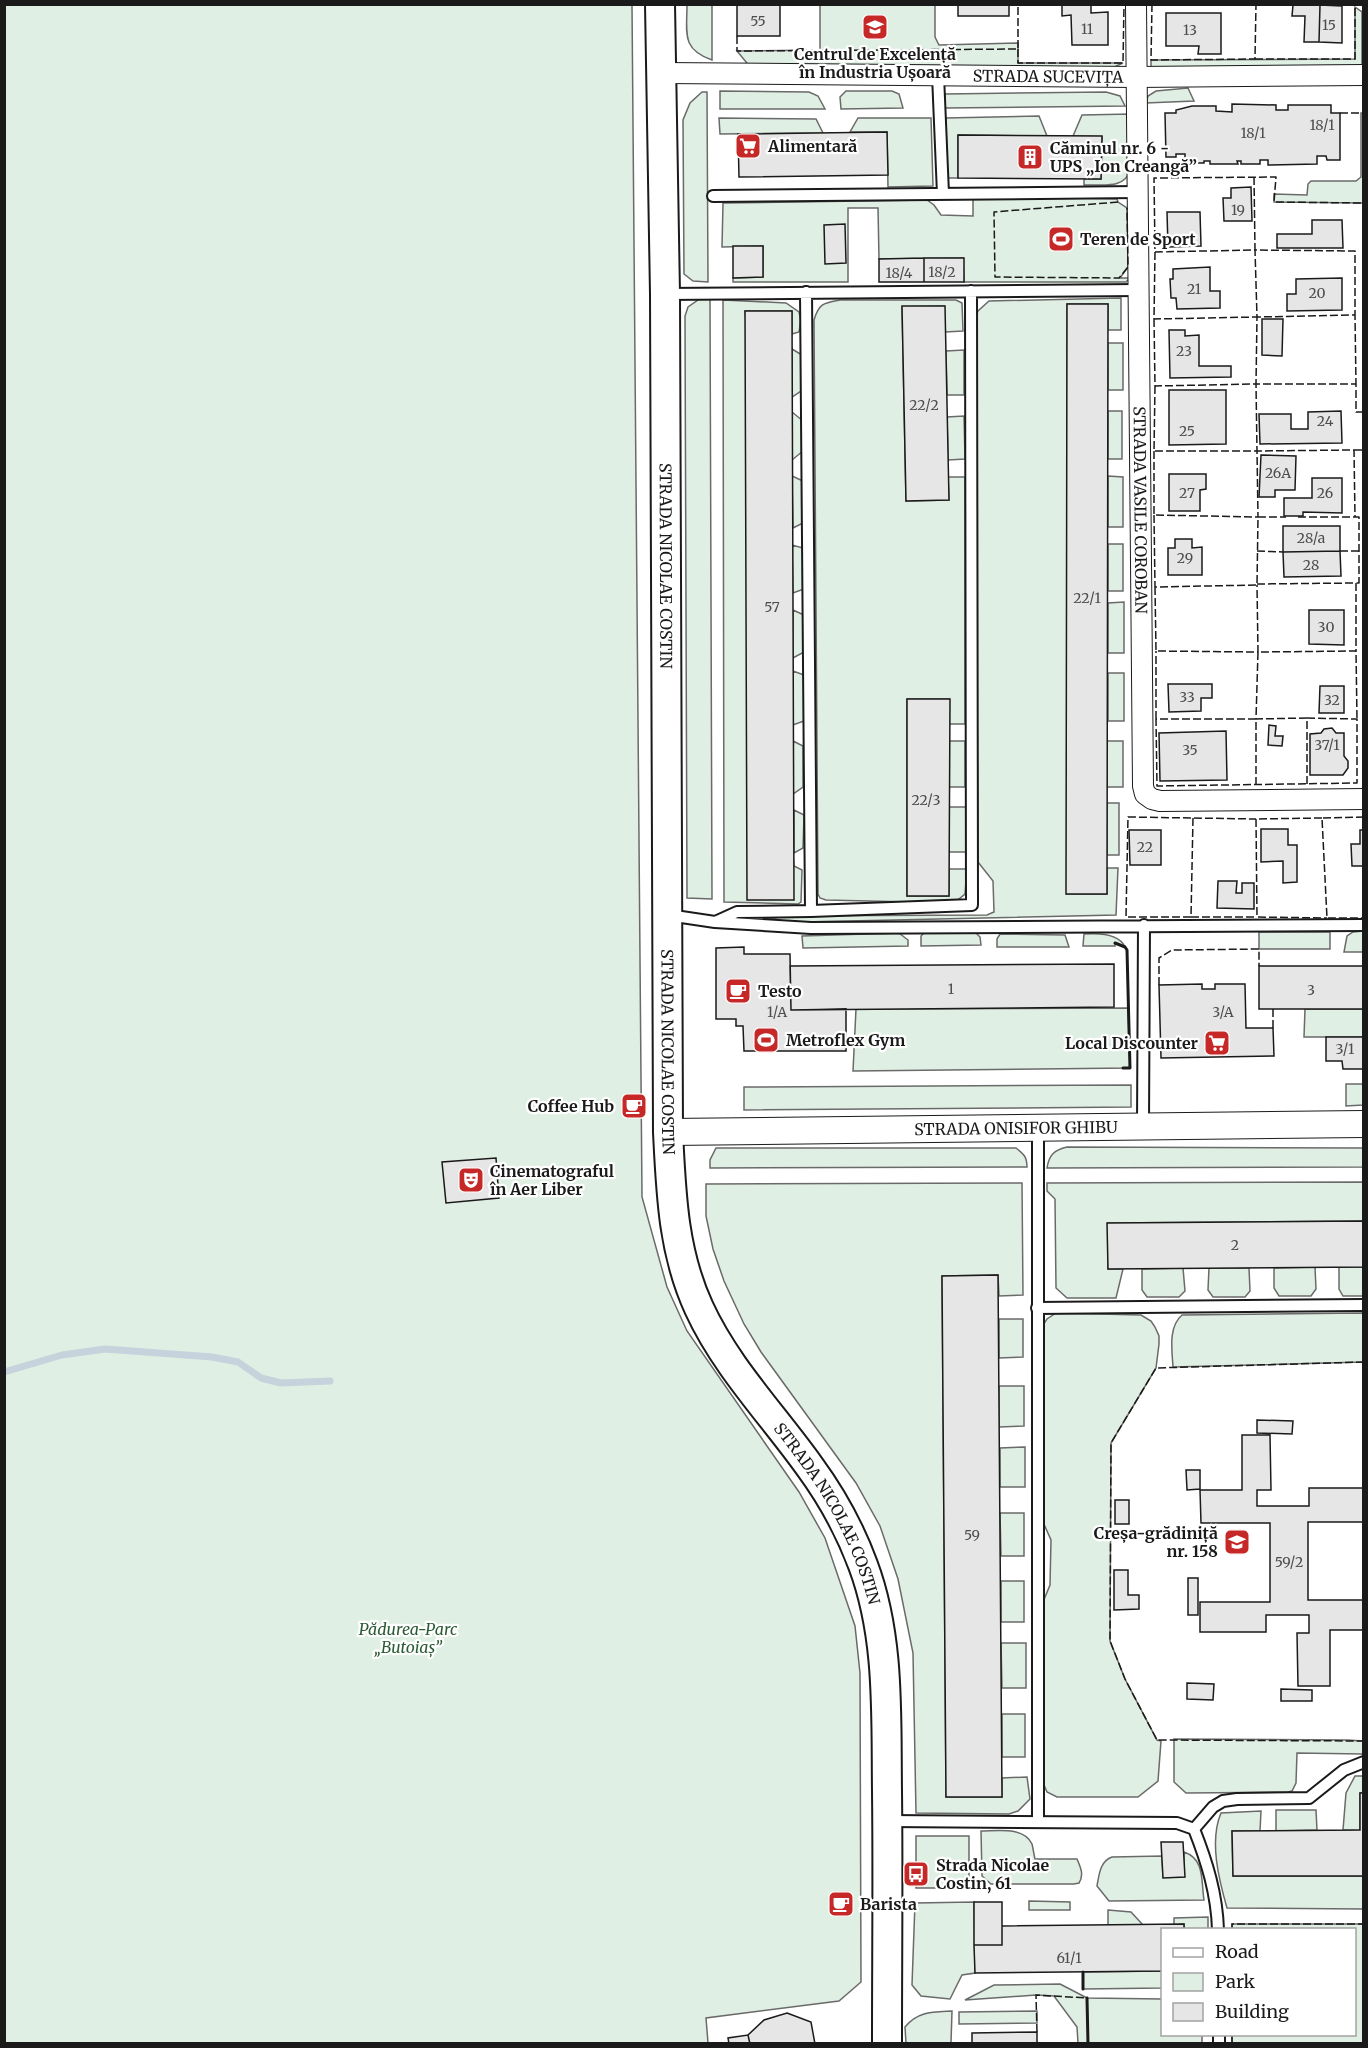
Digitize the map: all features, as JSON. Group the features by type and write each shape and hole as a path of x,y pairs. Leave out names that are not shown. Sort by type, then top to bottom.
{"main road":[{"name":"STRADA NICOLAE COSTIN","path":"660,4 665,294 668,1132 675,1233 685,1271 699,1308 715,1338 810,1467 848,1530 863,1566 878,1618 884,1657 887,2043"}],"street":[{"name":"STRADA VASILE COROBAN","path":"1136,4 1145,794 1160,801 1364,799"},
{"name":"STRADA SUCEVIȚA","path":"661,73 1136,77 1364,75"},
{"name":"STRADA ONISIFOR GHIBU","path":"668,1132 1364,1124"}],"lane":[{"path":"938,75 943,194"},
{"path":"713,196 1138,192"},
{"path":"665,294 1139,290"},
{"path":"716,922 737,912 972,905 971,291"},
{"path":"806,292 811,911"},
{"path":"668,915 716,922 811,927 1364,925"},
{"path":"1143,1127 1144,925"},
{"path":"1038,1128 1038,1822"},
{"path":"1037,1308 1364,1305"},
{"path":"1194,1829 1212,1808 1223,1801 1310,1798 1344,1770 1364,1762"},
{"path":"887,1821 1177,1823 1194,1829 1213,1886 1218,1928"}],"green space":[{"path":"935,4 935,37 939,45 1018,43 1018,63 1123,63 1112,68 751,68 737,51 820,50 820,5"},
{"name":"Pădurea-Parc „Butoiaș”","path":"5,5 632,5 642,1197 667,1287 687,1331 799,1492 825,1538 855,1626 860,1673 861,1982 839,2001 706,2018 708,2043 5,2044"},
{"path":"687,5 712,5 712,60 702,56 690,45 687,32"},
{"path":"1355,7 1362,12 1362,65 1357,67 1151,67 1151,60 1355,59"},
{"path":"1188,88 1194,101 1146,103 1148,96 1156,91"},
{"path":"720,91 809,92 818,96 825,109 720,109"},
{"path":"846,91 892,91 899,94 903,108 841,109 840,97"},
{"path":"702,92 707,92 708,282 693,281 684,274 683,120 690,103"},
{"path":"1106,92 1120,96 1125,106 945,108 945,94"},
{"path":"1361,113 1364,113 1363,203 1274,202 1274,194 1307,195 1308,184 1311,181 1356,181 1361,177"},
{"path":"1131,114 1131,170 1123,181 1112,185 1084,185 1084,179 1101,179 1102,137 1073,136 1082,115"},
{"path":"1039,116 1047,136 958,135 958,178 947,178 946,118"},
{"path":"719,118 816,119 823,133 720,134"},
{"path":"858,118 931,118 933,186 888,187 887,132 850,132"},
{"path":"973,197 1117,199 1127,208 1128,267 1120,278 1130,278 1126,282 964,282 963,258 879,259 878,208 848,208 848,282 733,282 733,278 763,277 763,246 722,247 723,203 927,200 941,215 973,216"},
{"path":"701,298 710,298 712,899 687,898 685,316 688,307"},
{"path":"1121,298 1121,330 1108,330 1108,304 1067,304 1067,894 1107,894 1107,868 1118,868 1116,915 803,922 739,920 738,916 987,915 994,912 993,881 978,862 975,318 978,311 989,301"},
{"path":"723,300 786,303 799,312 801,320 799,332 792,334 792,311 745,311 794,866 802,870 801,902 798,904 724,902"},
{"path":"840,300 956,300 962,303 963,331 945,332 944,306 902,307 906,501 949,500 948,477 965,477 965,724 949,724 949,699 907,699 907,896 949,896 949,869 967,869 965,894 954,903 826,900 820,898 818,894 814,320 823,305"},
{"path":"1108,343 1123,343 1123,390 1108,390"},
{"path":"792,349 802,355 801,391 792,397"},
{"path":"964,350 964,395 947,395 946,351"},
{"path":"1108,411 1122,411 1122,459 1108,459"},
{"path":"792,412 803,421 803,451 792,460"},
{"path":"964,416 965,459 948,460 947,417"},
{"path":"792,476 803,481 803,523 793,528"},
{"path":"1108,476 1123,477 1123,527 1108,527"},
{"path":"1108,544 1123,544 1123,591 1108,591"},
{"path":"792,545 803,548 804,589 793,593"},
{"path":"1124,602 1124,653 1108,653 1108,603"},
{"path":"793,610 804,615 804,652 793,658"},
{"path":"793,671 804,675 804,721 793,725"},
{"path":"1108,673 1124,673 1124,721 1108,721"},
{"path":"793,741 803,746 803,787 793,794"},
{"path":"949,741 965,741 965,787 949,787"},
{"path":"1107,741 1123,741 1123,787 1107,787"},
{"path":"1107,803 1119,803 1119,855 1107,855"},
{"path":"949,807 966,807 966,852 949,852"},
{"path":"794,810 804,815 803,848 794,853"},
{"path":"1363,931 1363,952 1344,952 1347,936 1353,932"},
{"path":"1259,932 1330,932 1330,949 1259,949"},
{"path":"899,933 908,940 908,946 803,948 802,936"},
{"path":"924,933 976,933 980,937 981,945 921,946 921,936"},
{"path":"1000,934 1065,935 1069,947 997,947"},
{"path":"1084,934 1113,936 1125,947 1115,943 1115,946 1083,946"},
{"path":"1128,1008 1130,1068 853,1071 856,1009"},
{"path":"1305,1009 1363,1009 1363,1037 1304,1037"},
{"path":"1346,1084 1363,1084 1363,1105 1346,1106"},
{"path":"1131,1085 1131,1107 744,1110 744,1087"},
{"path":"1067,1147 1363,1148 1363,1167 1047,1168 1053,1154"},
{"path":"716,1148 1016,1148 1025,1156 1027,1167 710,1168 710,1160"},
{"path":"1363,1182 1363,1221 1108,1223 1108,1269 1123,1269 1116,1298 1067,1298 1056,1288 1055,1199 1047,1191 1047,1183"},
{"path":"1022,1183 1023,1295 999,1296 998,1275 942,1276 946,1797 1002,1797 1002,1778 1027,1777 1030,1799 1018,1811 1009,1814 916,1813 913,1653 898,1579 880,1526 856,1483 761,1352 744,1324 724,1281 713,1249 706,1216 706,1184"},
{"path":"1315,1267 1316,1289 1311,1296 1279,1296 1274,1288 1274,1268"},
{"path":"1339,1267 1363,1267 1363,1296 1343,1296 1339,1289"},
{"path":"1183,1268 1185,1291 1179,1297 1147,1297 1142,1290 1142,1269"},
{"path":"1209,1268 1249,1268 1250,1291 1245,1297 1213,1297 1208,1290"},
{"path":"1056,1313 1141,1315 1151,1321 1159,1336 1156,1368 1111,1443 1110,1641 1125,1679 1157,1740 1161,1741 1158,1781 1138,1797 1057,1797 1047,1792 1044,1785 1043,1602 1050,1585 1051,1540 1043,1522 1043,1325"},
{"path":"1363,1313 1363,1362 1173,1367 1173,1332 1182,1315"},
{"path":"999,1319 1023,1319 1023,1357 999,1358"},
{"path":"999,1386 1024,1386 1024,1426 999,1427"},
{"path":"1025,1447 1025,1487 1000,1487 1000,1448"},
{"path":"1000,1513 1024,1513 1024,1556 1001,1556"},
{"path":"1001,1581 1024,1581 1024,1622 1001,1622"},
{"path":"1001,1643 1026,1643 1026,1688 1002,1688"},
{"path":"1002,1714 1025,1714 1025,1757 1002,1757"},
{"path":"1174,1739 1363,1741 1363,1754 1297,1753 1296,1783 1292,1791 1288,1792 1186,1793 1174,1782"},
{"path":"1355,1776 1363,1776 1363,1793 1360,1793 1360,1830 1343,1830 1346,1793"},
{"path":"1276,1810 1316,1810 1317,1830 1276,1831"},
{"path":"1261,1811 1260,1831 1232,1831 1233,1876 1362,1876 1363,1838 1363,1909 1227,1908 1216,1860 1217,1824 1221,1813"},
{"path":"981,1831 1009,1831 1023,1834 1032,1844 1035,1859 1077,1859 1081,1868 1081,1880 1074,1884 991,1884 982,1876"},
{"path":"916,1836 969,1836 969,1888 916,1888"},
{"path":"1184,1852 1191,1855 1199,1865 1204,1900 1109,1901 1097,1886 1103,1865 1112,1857 1162,1856 1163,1877 1184,1877"},
{"path":"1029,1901 1070,1902 1070,1910 1029,1910"},
{"path":"974,1902 975,1973 962,1975 950,1999 921,1996 912,1985 915,1903"},
{"path":"1108,1910 1131,1912 1143,1925 1108,1925"},
{"path":"1208,1917 1208,1928 1184,1928 1184,1924 1174,1925 1174,1918"},
{"path":"1232,1924 1363,1924 1363,2043 1232,2043 1232,2036 1356,2036 1356,1928 1232,1928"},
{"path":"1161,1971 1161,1988 1083,1989 1083,1972"},
{"path":"1060,1984 1087,1998 1161,1999 1161,2036 1202,2036 1202,2043 1078,2043 1077,2027 1054,1996 1036,1995 965,2000 994,1985"},
{"path":"952,2011 951,2043 906,2043 905,2027 915,2018 926,2013"},
{"path":"1037,2011 1037,2023 959,2024 959,2012"}],"building":[{"path":"737,4 780,4 780,36 737,36"},
{"path":"958,4 1009,4 1009,16 958,16"},
{"path":"1062,5 1091,5 1091,13 1108,12 1108,45 1072,45 1071,15 1062,16"},
{"path":"1293,5 1320,5 1319,42 1304,42 1305,16 1292,16"},
{"path":"1320,5 1342,6 1342,43 1319,42"},
{"path":"1166,13 1221,13 1221,54 1198,54 1199,46 1166,46"},
{"path":"1232,104 1276,105 1276,110 1288,110 1288,105 1331,105 1331,113 1340,113 1340,160 1327,160 1326,156 1317,156 1317,164 1268,165 1268,160 1260,160 1260,164 1241,164 1241,161 1237,161 1238,164 1210,164 1210,161 1185,163 1185,154 1166,157 1165,113 1176,113 1176,110 1192,106 1216,106 1216,111 1232,112"},
{"path":"887,132 888,175 739,177 738,134"},
{"name":"Căminul nr. 6 - UPS „Ion Creangă”","path":"958,135 1102,136 1101,179 958,178"},
{"path":"1251,187 1252,221 1224,221 1223,198 1231,198 1231,188"},
{"path":"1167,212 1200,212 1201,246 1168,247"},
{"path":"1312,220 1342,220 1343,248 1277,248 1277,234 1312,234"},
{"path":"845,224 846,263 825,264 824,225"},
{"path":"733,246 763,246 763,277 733,278"},
{"path":"924,258 964,258 964,282 924,282"},
{"path":"924,258 924,282 879,282 879,259"},
{"path":"1210,267 1210,291 1220,291 1220,308 1177,309 1176,298 1171,298 1170,279 1173,279 1173,269"},
{"path":"1342,278 1342,310 1287,311 1287,294 1296,294 1296,279"},
{"path":"1067,304 1108,304 1107,894 1066,894"},
{"path":"902,306 945,306 949,500 906,501"},
{"path":"745,311 792,311 794,900 747,900"},
{"path":"1262,319 1283,319 1282,356 1262,355"},
{"path":"1169,330 1185,330 1185,336 1199,335 1199,366 1231,366 1231,377 1170,378"},
{"path":"1169,390 1226,390 1226,444 1169,445"},
{"path":"1341,411 1342,443 1260,444 1259,414 1291,414 1291,429 1308,429 1308,412"},
{"path":"1261,455 1296,456 1295,490 1275,490 1275,497 1259,497"},
{"path":"1169,474 1206,474 1206,489 1200,490 1200,511 1169,511"},
{"path":"1312,478 1342,478 1342,513 1303,512 1303,516 1284,516 1284,498 1312,498"},
{"path":"1283,526 1340,526 1340,551 1283,552"},
{"path":"1175,539 1192,539 1192,548 1202,547 1202,575 1168,575 1168,548 1175,548"},
{"path":"1340,551 1341,576 1284,577 1283,552"},
{"path":"1309,610 1344,610 1344,645 1309,644"},
{"path":"1168,684 1212,684 1212,698 1201,698 1201,711 1169,712"},
{"path":"1320,686 1344,686 1344,713 1319,713"},
{"path":"907,699 950,699 949,896 907,896"},
{"path":"1269,725 1276,726 1275,736 1283,736 1282,746 1268,745"},
{"path":"1332,728 1336,733 1344,733 1344,756 1348,761 1348,768 1343,775 1310,775 1310,734 1321,733 1324,729"},
{"path":"1226,731 1227,780 1160,781 1159,733"},
{"path":"1261,829 1288,829 1288,845 1297,845 1297,882 1283,883 1283,861 1261,862"},
{"path":"1129,830 1161,830 1161,865 1130,865"},
{"path":"1360,830 1364,830 1363,866 1352,866 1351,844 1360,844"},
{"path":"1218,881 1237,881 1236,893 1242,893 1242,883 1254,883 1254,909 1217,908"},
{"path":"744,947 744,954 790,954 791,1010 846,1009 846,1051 744,1051 743,1026 736,1026 736,1019 716,1019 716,948"},
{"path":"1114,964 1114,1007 791,1010 790,966"},
{"path":"1259,966 1363,966 1364,1009 1259,1009"},
{"path":"1202,984 1202,989 1215,989 1215,984 1245,984 1246,1028 1273,1028 1274,1056 1161,1058 1159,985"},
{"path":"1326,1037 1364,1037 1364,1069 1343,1069 1342,1061 1326,1061"},
{"name":"Cinematograful în Aer Liber","path":"496,1158 499,1198 446,1203 442,1162"},
{"path":"1364,1221 1364,1267 1108,1269 1107,1223"},
{"path":"998,1275 1002,1797 946,1797 942,1276"},
{"path":"1257,1420 1293,1421 1292,1434 1257,1433"},
{"path":"1242,1435 1270,1435 1271,1490 1257,1490 1257,1506 1309,1506 1309,1488 1364,1488 1364,1522 1308,1522 1308,1600 1364,1600 1364,1630 1330,1630 1330,1686 1298,1686 1297,1633 1309,1633 1309,1615 1266,1615 1266,1632 1200,1632 1200,1602 1270,1602 1270,1523 1201,1523 1200,1490 1242,1490"},
{"path":"1186,1470 1200,1470 1200,1489 1187,1490"},
{"path":"1115,1500 1129,1500 1129,1524 1115,1524"},
{"path":"1114,1570 1128,1570 1128,1595 1139,1595 1139,1609 1114,1610"},
{"path":"1188,1578 1198,1578 1198,1615 1188,1615"},
{"path":"1187,1683 1214,1684 1213,1700 1187,1699"},
{"path":"1281,1689 1312,1690 1312,1701 1281,1701"},
{"path":"1360,1793 1364,1793 1363,1876 1233,1876 1232,1831 1360,1830"},
{"path":"1161,1842 1183,1842 1185,1877 1163,1878"},
{"path":"974,1902 1002,1902 1002,1945 974,1945"},
{"path":"1184,1924 1184,1928 1161,1928 1161,1971 975,1973 974,1945 1002,1945 1002,1926"},
{"path":"787,2013 811,2022 815,2044 750,2044 748,2035 764,2020"},
{"path":"1037,2032 1037,2044 972,2044 972,2033"},
{"path":"748,2035 750,2044 729,2044 728,2038"}],"waterway":[{"path":"4,1372 62,1355 105,1349 212,1357 238,1362 261,1378 281,1383 330,1381"}],"fence":[{"path":"737,36 737,51 1018,49 1018,4"},
{"path":"1018,49 1018,63 1123,63 1124,4"},
{"path":"1152,4 1151,60 1255,59 1256,4"},
{"path":"1255,59 1355,59 1355,4"},
{"path":"1340,113 1364,113"},
{"path":"1254,177 1255,250 1155,252 1154,178 1276,177 1274,202 1364,203"},
{"path":"1118,202 994,212 995,277 1119,278 1128,267 1127,208"},
{"path":"1155,252 1154,319 1257,317 1255,250 1355,251 1355,315"},
{"path":"1154,319 1155,386 1256,384 1257,317 1355,315 1356,384"},
{"path":"1155,386 1154,451 1257,451 1256,384 1356,384 1356,412 1364,412"},
{"path":"1354,450 1363,450 1364,422"},
{"path":"1154,451 1154,515 1258,517 1257,451 1354,450 1355,517"},
{"path":"1154,515 1155,587 1257,585 1258,517 1286,517"},
{"path":"1298,517 1359,517 1359,583 1356,583"},
{"path":"1257,551 1283,552"},
{"path":"1340,551 1359,551"},
{"path":"1257,584 1356,583 1356,651"},
{"path":"1155,587 1156,651 1258,652 1257,585"},
{"path":"1156,651 1156,719"},
{"path":"1307,718 1256,719 1258,652 1356,651 1357,719"},
{"path":"1256,785 1256,719 1156,719 1157,786 1357,783 1357,719 1307,718 1307,784"},
{"path":"1193,818 1191,917 1126,917 1128,817 1256,819"},
{"path":"1364,817 1322,818 1327,918 1364,918"},
{"path":"1322,818 1256,819 1257,917 1327,918"},
{"path":"1191,917 1257,917"},
{"path":"1159,985 1159,958 1172,950 1259,949 1259,966"},
{"path":"1273,1009 1273,1028"},
{"path":"1364,1362 1156,1368 1111,1443 1110,1641 1125,1679 1157,1740 1364,1741"},
{"path":"1232,1928 1232,1924 1364,1924"},
{"path":"1037,2032 1036,1995 1087,1998"},
{"path":"1232,2036 1232,2044"}],"wall":[{"path":"1115,943 1127,950 1130,1068 1123,1068"},
{"path":"1083,1972 1083,1989"},
{"path":"1087,1998 1088,2044"}],"place":[{"name":"Centrul de Excelență în Industria Ușoară","path":"875,27"},
{"name":"Alimentară","path":"748,146"},
{"name":"Căminul nr. 6 - UPS „Ion Creangă”","path":"1030,157"},
{"name":"Teren de Sport","path":"1061,239"},
{"name":"Testo","path":"738,991"},
{"name":"Metroflex Gym","path":"766,1040"},
{"name":"Local Discounter","path":"1217,1043"},
{"name":"Coffee Hub","path":"634,1106"},
{"name":"Cinematograful în Aer Liber","path":"471,1180"},
{"name":"Creșa-grădiniță nr. 158","path":"1237,1542"},
{"name":"Strada Nicolae Costin, 61","path":"916,1874"},
{"name":"Barista","path":"841,1904"}]}
